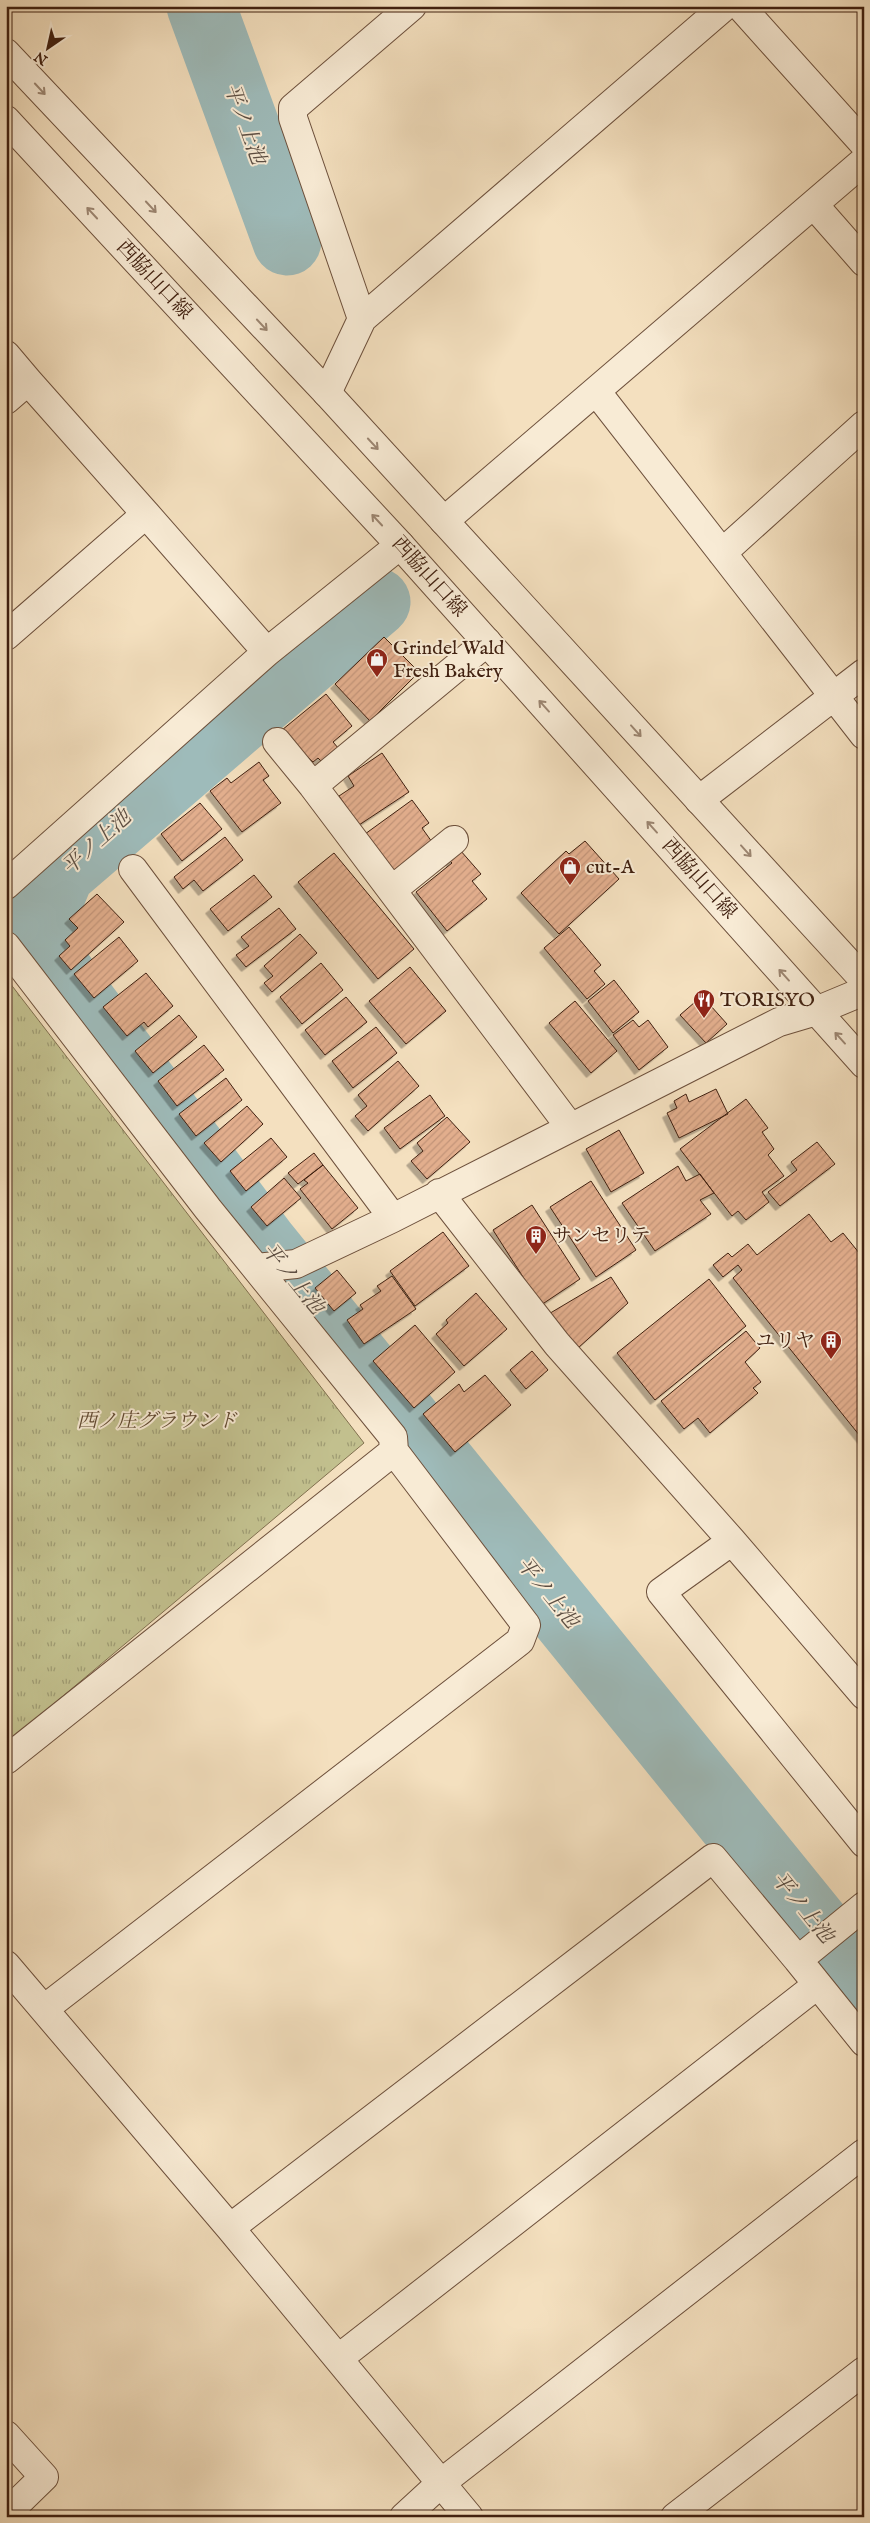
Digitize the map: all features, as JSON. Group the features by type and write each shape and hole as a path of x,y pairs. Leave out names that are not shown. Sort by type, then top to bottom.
{"street":[{"path":"362,319 293,118 293,108 412,6"},
{"path":"327,393 362,319 726,6"},
{"path":"740,6 864,144"},
{"path":"6,53 327,393 864,980"},
{"name":"西脇山口線","path":"6,120 400,545 864,1064"},
{"path":"444,521 864,161"},
{"path":"814,205 864,262"},
{"path":"6,355 267,652"},
{"path":"6,400 28,381"},
{"path":"596,391 864,735"},
{"path":"722,553 864,425"},
{"path":"6,636 146,514"},
{"path":"6,885 267,652 400,545"},
{"path":"313,786 487,642"},
{"path":"699,800 864,674"},
{"path":"277,742 313,786 570,1127"},
{"path":"392,890 454,840"},
{"path":"133,869 394,1218"},
{"path":"6,946 256,1268 393,1437 394,1451 526,1625 520,1641 44,2009"},
{"path":"256,1268 296,1264 394,1218 439,1193 779,1022 816,1011 864,991"},
{"path":"439,1193 557,1344 732,1540 864,1695"},
{"path":"6,1760 394,1451"},
{"path":"732,1540 661,1592 864,1843"},
{"path":"230,2228 713,1858 805,1954 818,1985 864,2042"},
{"path":"805,1954 864,1906"},
{"path":"6,1965 230,2228 469,2517"},
{"path":"339,2358 818,1985"},
{"path":"404,2517 441,2483 864,2153"},
{"path":"675,2517 864,2371"},
{"path":"6,2435 44,2477 6,2514"}],"green space":[{"name":"西ノ庄グラウンド","path":"6,978 364,1443 6,1744"}],"building":[{"name":"Grindel Wald Fresh Bakery","path":"384,637 419,672 370,721 335,684"},
{"path":"326,694 352,726 333,742 339,749 322,762 318,758 313,762 308,757 305,758 282,730"},
{"path":"382,753 409,792 359,825 339,796 354,786 348,776"},
{"path":"259,762 269,776 263,780 281,803 242,832 210,791 227,778 231,783"},
{"path":"412,800 429,823 422,828 432,842 394,871 365,834"},
{"path":"200,803 222,829 182,861 161,834"},
{"path":"225,837 243,860 203,891 194,880 183,889 174,877"},
{"name":"cut-A","path":"585,841 619,879 559,934 521,893 566,851 569,854"},
{"path":"460,850 481,874 472,881 487,899 447,931 416,892 452,863 449,860"},
{"path":"334,853 414,949 378,979 298,882"},
{"path":"254,875 272,897 228,931 210,909"},
{"path":"97,894 124,922 71,970 59,956 70,946 65,940 78,928 69,919"},
{"path":"279,908 296,929 246,967 236,955 249,946 241,937"},
{"path":"569,927 601,965 594,971 605,984 587,999 544,948"},
{"path":"300,934 317,953 272,992 264,983 273,976 264,966"},
{"path":"119,937 138,961 94,998 74,974"},
{"path":"321,963 343,990 302,1024 280,997"},
{"path":"410,967 446,1011 406,1044 369,1001"},
{"path":"146,973 173,1006 148,1027 144,1022 127,1036 103,1007"},
{"path":"614,980 639,1012 613,1033 588,1001"},
{"name":"TORISYO","path":"702,996 727,1024 706,1043 680,1015"},
{"path":"346,997 367,1022 325,1055 305,1030"},
{"path":"575,1001 617,1051 591,1073 549,1023"},
{"path":"179,1015 197,1037 153,1073 135,1051"},
{"path":"633,1020 639,1027 648,1020 668,1047 639,1070 613,1035"},
{"path":"376,1027 397,1053 353,1088 332,1061"},
{"path":"204,1045 224,1070 177,1106 158,1081"},
{"path":"398,1061 419,1086 368,1131 355,1116 367,1106 358,1095"},
{"path":"226,1078 242,1100 196,1136 179,1114"},
{"path":"716,1089 728,1114 679,1138 667,1113 677,1108 674,1101 686,1094 689,1102"},
{"path":"430,1095 445,1116 400,1149 384,1128"},
{"path":"746,1099 768,1128 762,1132 774,1149 768,1155 784,1176 762,1192 769,1202 746,1220 738,1211 732,1216 680,1149"},
{"path":"247,1106 263,1124 221,1162 204,1143"},
{"path":"447,1117 470,1142 427,1179 411,1161 423,1151 417,1143"},
{"path":"619,1130 644,1173 611,1192 586,1149"},
{"path":"271,1138 287,1157 246,1191 230,1171"},
{"path":"817,1142 835,1164 780,1206 768,1192 797,1170 791,1162"},
{"path":"314,1153 323,1165 298,1184 288,1173"},
{"path":"323,1165 358,1208 332,1229 300,1189 308,1183 304,1180"},
{"path":"678,1166 686,1181 700,1174 714,1193 700,1200 711,1214 655,1251 622,1203"},
{"path":"284,1178 301,1198 267,1226 251,1207"},
{"path":"591,1181 636,1250 596,1277 550,1207"},
{"name":"サンセリテ","path":"532,1205 580,1279 541,1305 493,1230"},
{"name":"ユリヤ","path":"809,1214 831,1242 843,1233 864,1259 864,1441 733,1278 742,1270 738,1265 723,1277 713,1265 728,1253 732,1257 748,1244 757,1255"},
{"path":"443,1232 469,1266 415,1306 390,1271"},
{"path":"337,1270 356,1293 334,1311 315,1288"},
{"path":"392,1276 416,1309 364,1344 347,1320 363,1309 360,1305 381,1291 377,1286"},
{"path":"611,1277 628,1303 578,1348 547,1315"},
{"path":"709,1279 746,1326 655,1400 617,1353"},
{"path":"476,1293 507,1329 464,1366 436,1334 448,1323 446,1320"},
{"path":"415,1325 455,1372 414,1408 373,1361"},
{"path":"746,1331 760,1348 745,1362 761,1382 753,1388 758,1393 710,1433 698,1418 684,1429 661,1401"},
{"path":"532,1351 548,1370 526,1389 510,1370"},
{"path":"485,1375 511,1405 455,1452 423,1414 459,1384 464,1392"}],"waterway":[{"name":"平ノ上池","path":"201,6 287,241"},
{"name":"平ノ上池","path":"376,602 60,873 41,919 48,958 263,1244 864,1985"}],"place":[{"name":"Grindel Wald Fresh Bakery","path":"377,678"},
{"name":"cut-A","path":"570,886"},
{"name":"TORISYO","path":"704,1019"},
{"name":"サンセリテ","path":"536,1255"},
{"name":"ユリヤ","path":"831,1360"}]}
